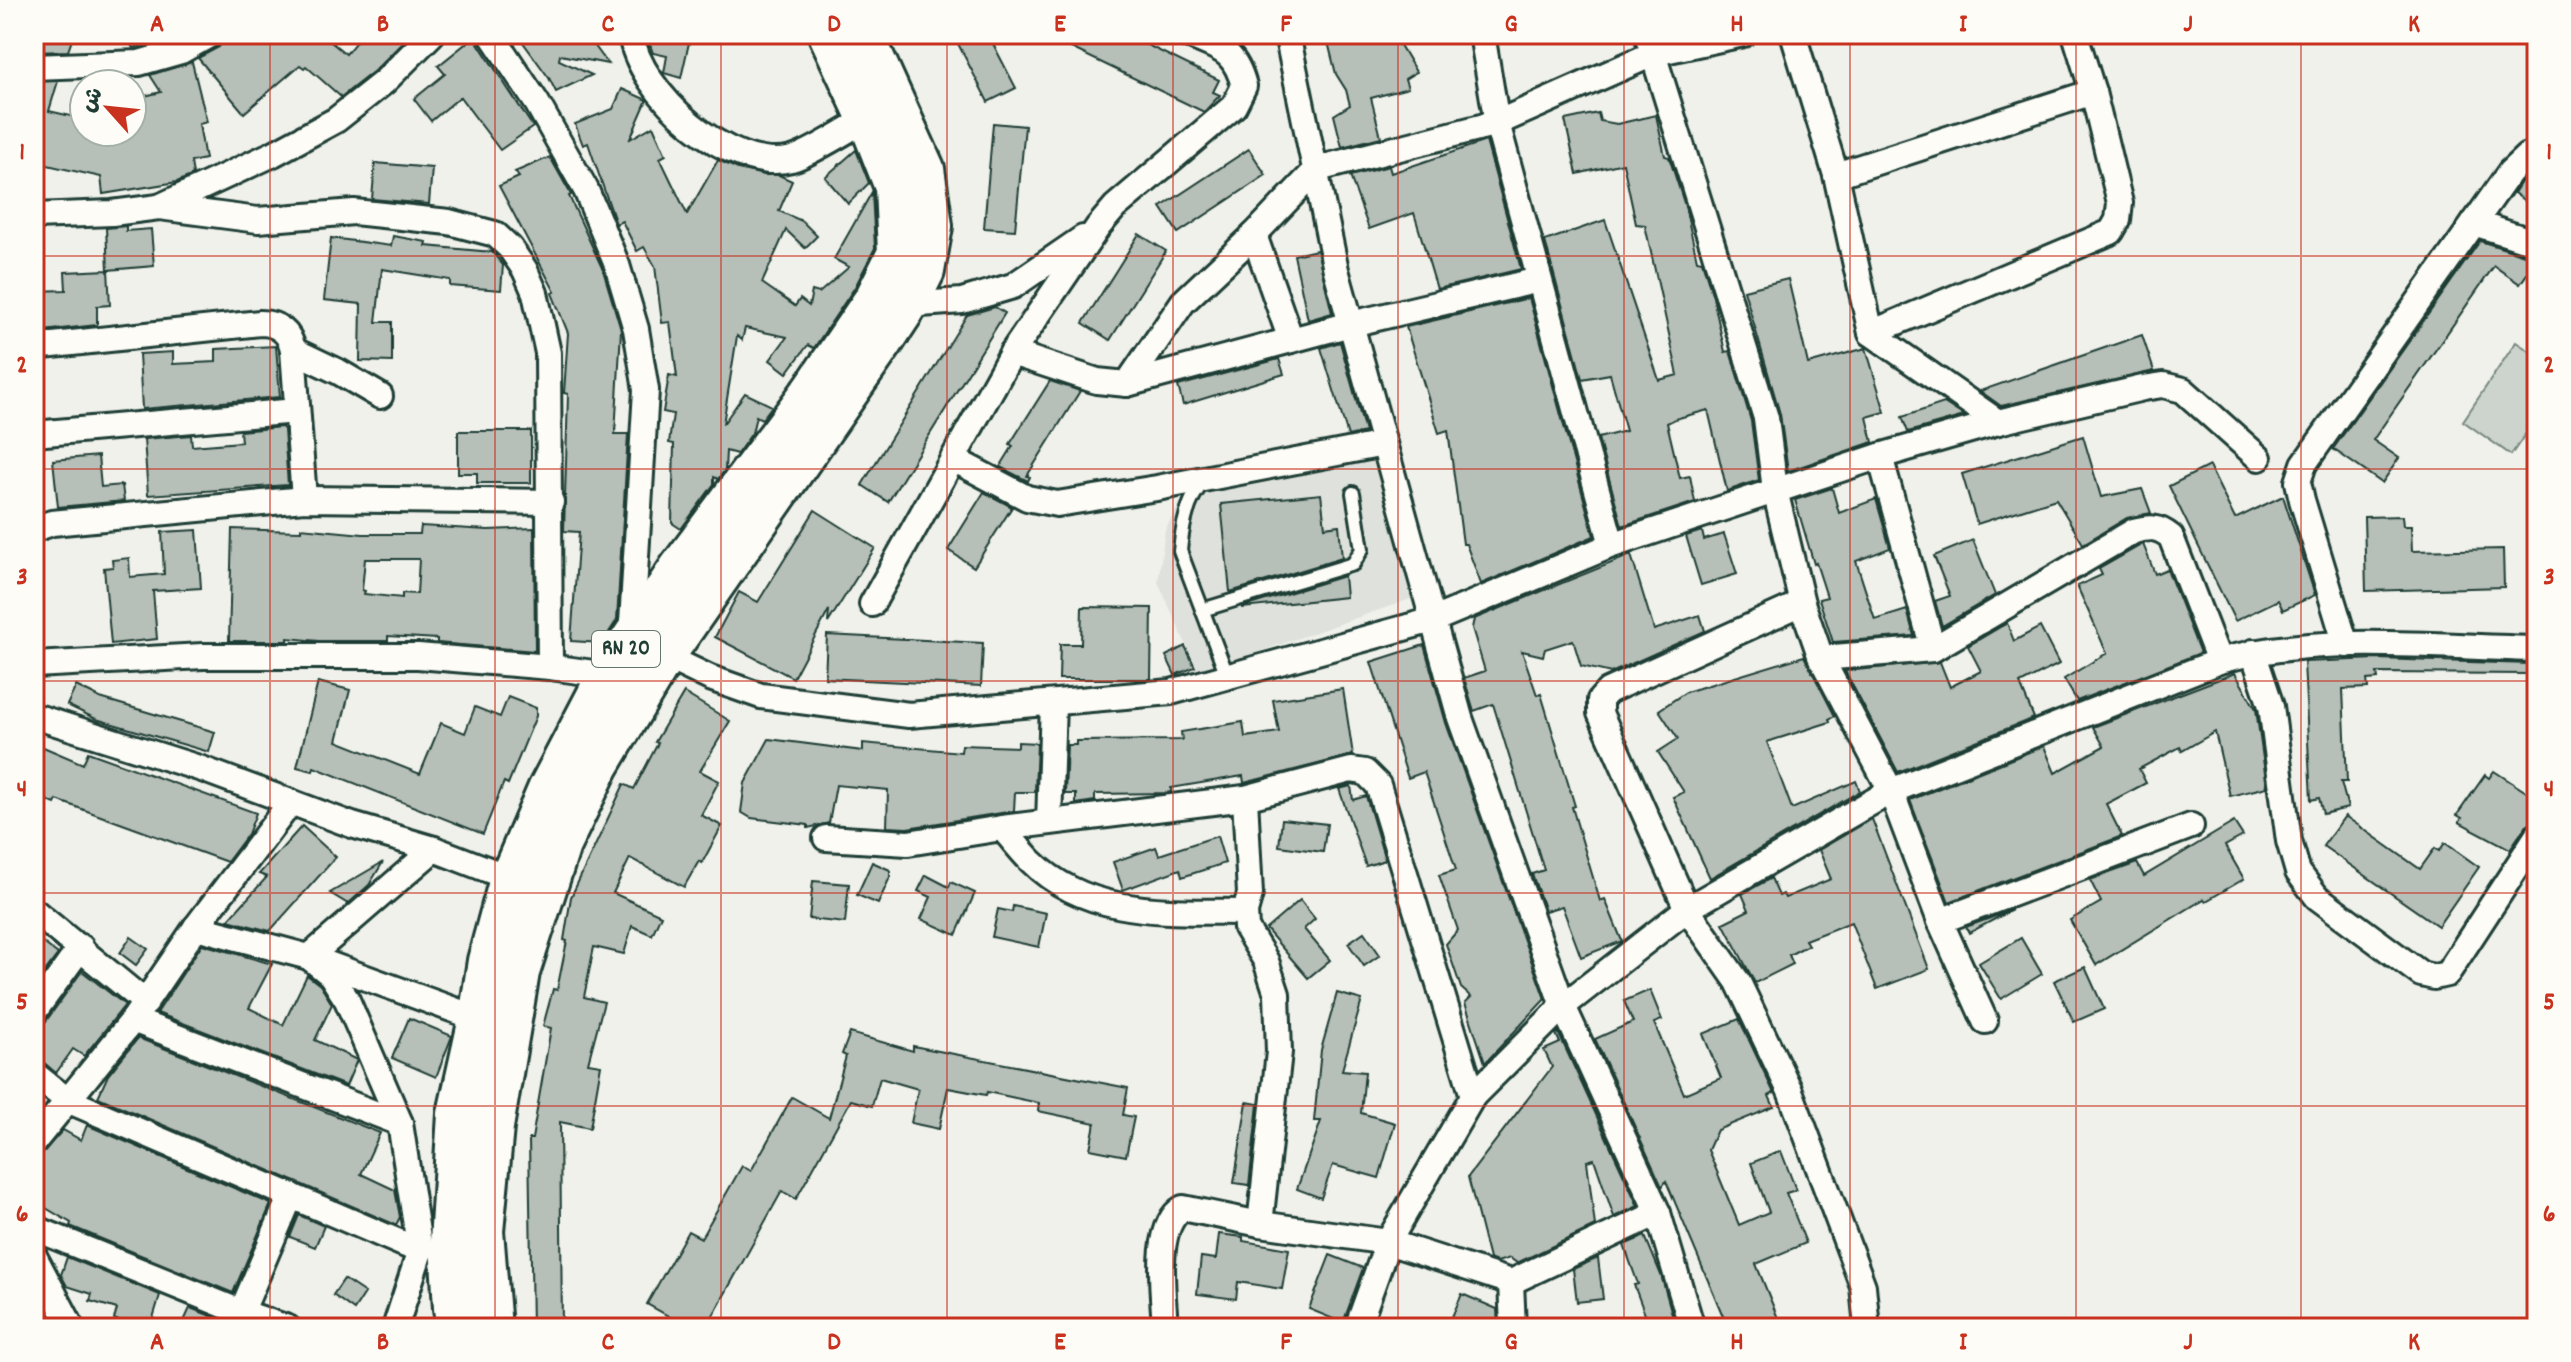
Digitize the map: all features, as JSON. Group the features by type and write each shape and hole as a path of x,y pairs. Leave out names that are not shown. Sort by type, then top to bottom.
{"main road":[{"name":"RN 20","path":"457,1328 450,1243 457,1128 488,961 527,885 560,845 599,765 680,568 813,390 875,299 898,253 895,187 868,118 829,34"},
{"name":"RN 20","path":"491,1328 483,1231 493,1127 519,972 527,885 548,790 608,675 648,648 907,305 924,271 932,226 924,169 863,34"}],"street":[{"path":"34,67 139,63 181,51 211,34"},
{"path":"159,207 273,154 336,120 384,82 432,34"},
{"path":"491,34 537,103 586,190 609,241 636,329 646,390 648,648 710,678 761,696 909,715 1171,692 1433,620 1612,545 1880,456 1998,422 2163,385 2183,390 2259,458"},
{"path":"631,34 633,51 641,66 668,103 696,129 738,153 767,161 793,159 868,118"},
{"path":"872,604 1012,353 1098,227 1115,207 1234,106 1244,86 1238,66 1228,53 1186,34"},
{"path":"1482,34 1497,123 1612,545"},
{"path":"1127,384 1183,302 1254,235 1317,169 1497,123 1651,44 1743,34"},
{"path":"1793,34 1836,175 1871,333 1998,422"},
{"path":"1871,333 2111,232 2118,220 2120,203 2093,92 2075,34"},
{"path":"1285,35 1317,169 1336,270 1460,718 1563,1006 1658,1213 1692,1328"},
{"path":"1651,44 1766,418 1775,490 1802,603 1821,658 1891,791 1940,921 1985,1021"},
{"path":"1836,175 2093,92"},
{"path":"2346,645 2298,482 2304,464 2510,172 2527,156 2537,153"},
{"path":"34,216 112,213 159,207 258,220 354,212 449,222 495,234 510,248 525,270 543,321 550,387 550,667"},
{"path":"2474,223 2537,243"},
{"path":"907,305 962,301 1013,286 1098,227"},
{"path":"1254,235 1291,340"},
{"path":"1012,353 1097,381 1127,384 1351,324 1539,280"},
{"path":"34,347 268,323 283,329 292,342 293,350 304,499"},
{"path":"293,350 380,396"},
{"path":"34,434 296,411"},
{"path":"953,459 1027,498 1057,504 1384,444"},
{"path":"1880,456 1933,649"},
{"path":"34,529 52,523 304,499 551,502"},
{"path":"1821,658 1933,649 2134,531 2149,527 2161,528 2171,537 2219,661"},
{"path":"1802,603 1608,691 1600,700 1600,713 1687,909 1738,982 1790,1091 1863,1286 1867,1328"},
{"path":"1357,1328 1388,1242 1473,1096 1563,1006 1687,909 1891,791 2219,661 2253,652 2346,645 2537,649"},
{"path":"2253,652 2271,706 2289,841 2298,872 2317,897 2421,974 2434,977 2447,974 2537,836"},
{"path":"34,665 203,656 418,656 608,675"},
{"path":"1049,822 1053,703"},
{"path":"34,716 202,769 352,825 434,849 527,885"},
{"path":"826,838 908,843 1002,828 1245,798 1351,770 1365,772 1378,785 1473,1096"},
{"path":"1245,798 1250,894 1245,912 1246,928 1266,961 1277,994 1279,1052 1268,1175 1260,1224"},
{"path":"34,1142 140,1011 196,927 291,802"},
{"path":"1940,921 2191,826"},
{"path":"1002,828 1032,863 1063,885 1096,900 1131,909 1245,912"},
{"path":"309,957 434,849"},
{"path":"34,911 81,947 140,1011 400,1123"},
{"path":"196,927 309,957 479,1019"},
{"path":"34,1012 81,947"},
{"path":"309,957 331,975 347,1000 400,1123 420,1251 395,1328"},
{"path":"34,1074 67,1100 420,1251"},
{"path":"238,1320 291,1195"},
{"path":"1165,1328 1163,1246 1166,1229 1175,1214 1183,1208 1260,1224 1388,1242 1511,1282 1658,1213"},
{"path":"34,1228 238,1320 288,1328"},
{"path":"34,1256 72,1328"},
{"path":"1511,1282 1513,1328"}],"lane":[{"path":"1209,478 1193,496 1181,535 1180,551 1227,675"},
{"path":"1202,610 1353,564 1362,549 1353,493"}],"shaded area":[{"path":"2516,342 2537,356 2537,417 2511,455 2463,421"},
{"path":"1391,447 1428,593 1199,673 1158,582 1165,530 1183,498"}],"building":[{"path":"34,34 74,34 68,51 34,52"},
{"path":"125,34 181,34 133,48"},
{"path":"226,34 321,34 346,54 362,34 411,34 374,71 341,97 306,66 300,65 244,113 198,58 219,47"},
{"path":"517,34 586,34 608,64 560,55 559,60 592,75 556,92"},
{"path":"651,34 663,37 664,34 691,34 681,78 664,73 667,56 653,53 649,42"},
{"path":"953,34 988,34 1016,88 988,102"},
{"path":"1077,34 1131,34 1145,41 1143,43 1219,80 1213,92 1220,95 1204,112 1071,48"},
{"path":"1326,34 1394,35 1416,72 1405,79 1408,88 1371,98 1381,137 1342,147 1334,115 1350,105 1346,90 1336,74"},
{"path":"474,37 533,127 500,150 460,97 431,121 414,99 445,74 438,66"},
{"path":"192,62 207,122 199,124 205,159 191,162 193,175 177,182 103,194 101,177 34,162 34,107 41,84 35,82 58,81 49,111 68,115 68,148 148,148 148,95 161,92 150,75"},
{"path":"622,89 647,100 630,139 653,126 666,155 660,158 687,214 718,160 738,169 779,175 792,181 779,211 802,221 817,236 805,248 786,230 762,283 795,306 800,299 809,306 812,291 819,293 849,267 834,259 872,192 875,248 855,287 814,348 808,345 787,373 770,360 787,337 745,328 742,340 737,336 723,424 745,393 772,406 762,419 756,416 752,433 737,454 726,451 725,470 718,479 714,477 714,484 681,529 672,523 674,444 669,443 673,414 663,412 669,375 677,377 670,322 662,323 655,266 644,247 637,251 622,221 616,224 588,143 583,145 575,124 613,109"},
{"path":"1598,113 1600,121 1617,124 1656,115 1665,156 1669,157 1685,206 1697,260 1702,261 1713,297 1725,352 1730,351 1751,421 1759,480 1727,491 1708,410 1675,419 1667,423 1680,478 1690,476 1695,502 1622,526 1598,438 1626,431 1610,374 1582,379 1545,241 1605,220 1659,380 1678,375 1645,225 1636,224 1623,163 1577,174 1565,120"},
{"path":"993,123 1025,126 1015,230 984,228"},
{"path":"1486,141 1521,269 1437,289 1414,213 1369,229 1350,176 1389,166 1391,173"},
{"path":"1249,149 1266,175 1178,233 1161,207"},
{"path":"856,150 869,183 848,204 825,177"},
{"path":"550,157 571,195 603,270 621,330 615,434 628,434 617,620 602,643 571,641 579,532 564,531 568,394 564,393 568,333 552,293 555,292 499,186 519,177 515,172"},
{"path":"375,163 432,168 429,204 372,199"},
{"path":"2537,169 2537,210 2514,193 2521,182"},
{"path":"126,226 126,231 151,229 154,266 108,270 106,228"},
{"path":"1139,234 1166,251 1110,340 1083,323"},
{"path":"393,236 427,242 426,246 492,252 503,265 501,290 450,286 450,280 382,269 376,322 392,322 392,362 360,361 361,304 324,300 331,238 391,246"},
{"path":"2480,241 2537,259 2520,284 2494,266 2373,440 2399,458 2382,483 2333,449"},
{"path":"1317,250 1332,313 1308,320 1294,255"},
{"path":"108,270 110,305 97,306 97,325 34,332 34,291 66,290 65,272"},
{"path":"1788,279 1808,364 1866,348 1885,412 1867,417 1873,442 1788,471 1780,414 1744,290"},
{"path":"1529,298 1594,536 1481,584 1466,544 1463,544 1448,430 1439,433 1406,327"},
{"path":"995,307 1005,313 888,502 862,485 967,315"},
{"path":"2142,335 2154,371 2001,406 1980,391"},
{"path":"1340,342 1365,432 1348,436 1321,348"},
{"path":"276,346 280,397 142,409 139,354 173,352 173,364 216,362 216,349"},
{"path":"1279,359 1284,374 1183,405 1178,386"},
{"path":"1050,381 1080,391 1027,476 1030,477 1028,481 1000,467 1013,446 1010,444"},
{"path":"1944,403 1964,416 1908,432 1902,417"},
{"path":"282,427 288,485 148,495 144,439 191,435 192,446 241,442 240,431"},
{"path":"458,431 531,431 531,483 477,483 477,473 458,473"},
{"path":"2083,436 2101,497 2142,489 2151,513 2127,518 2083,544 2056,499 1977,524 1962,474"},
{"path":"98,456 101,487 122,485 124,501 58,507 53,460"},
{"path":"2209,466 2235,519 2283,496 2315,595 2283,610 2278,600 2235,621 2169,486"},
{"path":"1832,488 1839,513 1876,499 1890,548 1856,561 1875,620 1907,610 1914,636 1833,642 1819,599 1827,597 1795,500"},
{"path":"984,492 1012,507 974,567 948,550"},
{"path":"1321,494 1325,527 1339,525 1342,558 1230,592 1221,504"},
{"path":"815,510 875,548 828,623 829,610 793,678 715,637 739,592 758,602"},
{"path":"2402,516 2403,526 2411,526 2412,551 2503,549 2504,587 2366,591 2364,517"},
{"path":"421,526 488,530 534,528 535,651 388,636 388,641 288,638 288,641 229,641 232,529 301,531 301,528 363,534 420,534","holes":["365,559 419,559 417,594 402,593 402,598 364,594"]},
{"path":"197,530 201,588 153,591 157,639 111,644 104,568 113,567 112,560 129,558 130,577 164,574 162,532"},
{"path":"1702,531 1704,540 1724,534 1737,574 1701,585 1686,536"},
{"path":"1973,540 1995,595 1942,626 1935,601 1950,596 1934,556"},
{"path":"2143,544 2155,574 2167,569 2200,653 2077,701 2064,679 2107,653 2077,586 2102,575 2099,569"},
{"path":"1631,555 1654,630 1700,615 1705,631 1611,673 1581,666 1573,640 1545,649 1543,656 1522,651 1537,695 1541,694 1600,901 1605,899 1622,941 1581,957 1562,906 1545,911 1532,874 1544,870 1493,704 1474,711 1464,678 1485,671 1472,628 1474,619"},
{"path":"1344,576 1346,597 1243,608 1243,607"},
{"path":"1082,607 1152,608 1151,679 1059,679 1060,644 1081,644"},
{"path":"2007,623 2014,641 2040,627 2059,664 2020,684 2034,718 1898,772 1845,671 1940,662 1950,687 1981,671 1968,646"},
{"path":"827,635 983,643 981,686 825,678"},
{"path":"1424,645 1446,723 1545,999 1485,1063 1465,1003 1471,997 1461,988 1446,944 1458,930 1439,875 1456,870 1424,772 1408,778 1371,662"},
{"path":"1185,646 1195,667 1175,675 1166,656"},
{"path":"1804,656 1835,716 1829,719 1830,722 1767,742 1792,809 1856,781 1860,791 1710,878 1673,797 1684,792 1658,752 1678,739 1659,710 1686,692"},
{"path":"2377,659 2530,664 2530,674 2377,673 2378,679 2367,680 2368,688 2343,689 2347,782 2341,782 2348,808 2323,814 2319,798 2311,800 2304,662"},
{"path":"2235,673 2256,709 2267,787 2230,796 2215,732 2182,751 2180,747 2139,769 2146,783 2106,804 2122,836 1949,902 1910,800 2044,746 2055,773 2104,746 2093,727"},
{"path":"318,682 350,690 337,741 420,774 441,723 465,733 475,707 500,717 508,697 536,708 536,716 508,784 504,782 483,834 314,767 313,771 297,767"},
{"path":"76,686 100,698 215,732 209,752 96,719 67,705"},
{"path":"1343,689 1353,755 1244,783 1243,776 1171,788 1171,792 1166,793 1095,794 1095,801 1076,804 1076,794 1065,794 1067,745 1076,745 1076,741 1182,740 1181,732 1243,722 1245,737 1279,732 1273,700"},
{"path":"684,693 730,721 700,771 719,781 701,815 722,826 702,863 699,861 684,887 630,858 613,893 661,915 652,935 632,926 624,954 594,947 584,997 604,1002 588,1063 601,1065 590,1128 560,1122 562,1328 532,1328 529,1139 532,1139 551,1028 543,1026 553,989 557,990 567,941 564,940 571,897 624,784 634,789 658,743 655,742"},
{"path":"769,739 863,751 863,743 961,752 962,745 1018,747 1018,742 1037,743 1035,792 1015,792 1014,811 907,828 887,827 888,790 836,785 829,823 808,828 808,825 751,818 741,812 745,783"},
{"path":"34,743 83,764 88,752 256,813 248,834 227,862 57,800 55,804 34,795"},
{"path":"2494,771 2537,799 2537,821 2525,827 2510,849 2459,822 2462,818 2457,815 2485,775 2489,778"},
{"path":"1351,786 1353,800 1366,796 1385,860 1366,866 1339,789"},
{"path":"2345,816 2420,869 2435,848 2439,851 2445,843 2479,867 2438,926 2323,846"},
{"path":"1282,819 1327,824 1323,852 1279,846"},
{"path":"1872,819 1929,969 1877,989 1851,922 1805,940 1808,945 1789,955 1793,964 1755,983 1723,923 1749,910 1742,894 1771,878 1779,896 1783,894 1785,898 1831,879 1819,850"},
{"path":"2234,822 2243,836 2225,846 2244,879 2206,901 2204,899 2096,965 2070,920 2101,902 2090,880 2137,863 2144,876"},
{"path":"302,826 336,857 270,931 228,920 267,877 259,874"},
{"path":"1217,836 1225,863 1182,877 1180,869 1123,890 1113,862 1156,847 1159,855"},
{"path":"383,862 369,885 348,904 330,893"},
{"path":"872,862 890,870 878,904 857,895"},
{"path":"926,875 949,887 951,882 975,893 956,935 921,919 931,897 918,891"},
{"path":"813,881 849,884 845,923 809,919"},
{"path":"1300,900 1315,919 1304,929 1330,960 1308,978 1266,929"},
{"path":"1013,906 1046,913 1039,947 992,937 998,909 1012,912"},
{"path":"2012,910 1969,933 1966,927"},
{"path":"1364,932 1380,955 1364,966 1348,943"},
{"path":"34,936 58,954 34,986"},
{"path":"131,937 148,949 136,965 120,953"},
{"path":"2021,938 2042,974 2001,999 1979,963"},
{"path":"202,944 272,964 249,1008 283,1025 307,975 320,985 332,1004 315,1040 357,1060 346,1086 157,1013"},
{"path":"2085,967 2104,1009 2074,1022 2054,981"},
{"path":"82,971 125,1005 84,1056 73,1049 56,1073 34,1059 34,1031 46,1021"},
{"path":"1650,990 1662,1020 1654,1023 1684,1094 1721,1078 1703,1034 1739,1019 1774,1093 1769,1096 1774,1107 1717,1130 1708,1150 1739,1225 1769,1212 1751,1163 1781,1151 1796,1190 1786,1193 1806,1243 1756,1264 1782,1328 1728,1328 1666,1181 1662,1187 1595,1039 1633,1022 1624,1001"},
{"path":"1337,993 1362,1000 1342,1070 1365,1072 1361,1113 1395,1123 1379,1178 1333,1165 1321,1198 1297,1189 1321,1121 1314,1121 1321,1050"},
{"path":"409,1018 452,1036 436,1077 392,1058"},
{"path":"1558,1032 1638,1206 1614,1217 1594,1159 1587,1161 1595,1226 1517,1263 1510,1258 1497,1262 1489,1259 1468,1177 1552,1067 1544,1050 1560,1043"},
{"path":"850,1033 913,1051 913,1046 1128,1088 1123,1115 1134,1117 1126,1156 1090,1149 1095,1123 1038,1111 1039,1103 987,1092 986,1095 948,1088 939,1129 911,1123 918,1089 880,1078 872,1106 851,1100 796,1199 782,1191 706,1328 690,1328 647,1304 688,1231 701,1238 742,1166 751,1171 792,1097 829,1118 846,1056 842,1054"},
{"path":"138,1038 380,1133 361,1174 395,1190 400,1217 396,1225 98,1097 108,1075"},
{"path":"1247,1102 1258,1104 1249,1185 1234,1183"},
{"path":"87,1125 271,1204 233,1293 70,1226 71,1223 34,1201 34,1166 40,1155 63,1130 81,1140"},
{"path":"299,1215 324,1226 315,1247 290,1237"},
{"path":"1219,1234 1289,1249 1282,1289 1238,1282 1236,1299 1197,1294 1201,1257 1216,1259"},
{"path":"1645,1236 1661,1275 1676,1328 1650,1328 1634,1285 1638,1284 1624,1245"},
{"path":"1330,1255 1363,1268 1343,1323 1309,1309"},
{"path":"67,1257 160,1295 150,1328 116,1328 119,1321 114,1319 117,1309 90,1301 92,1294 67,1286 61,1275"},
{"path":"1598,1258 1603,1299 1577,1302 1573,1269"},
{"path":"344,1279 365,1293 354,1310 333,1295"},
{"path":"34,1288 55,1328 34,1328"},
{"path":"1462,1294 1497,1309 1498,1328 1447,1328"},
{"path":"190,1308 222,1320 221,1328 181,1328"}]}
